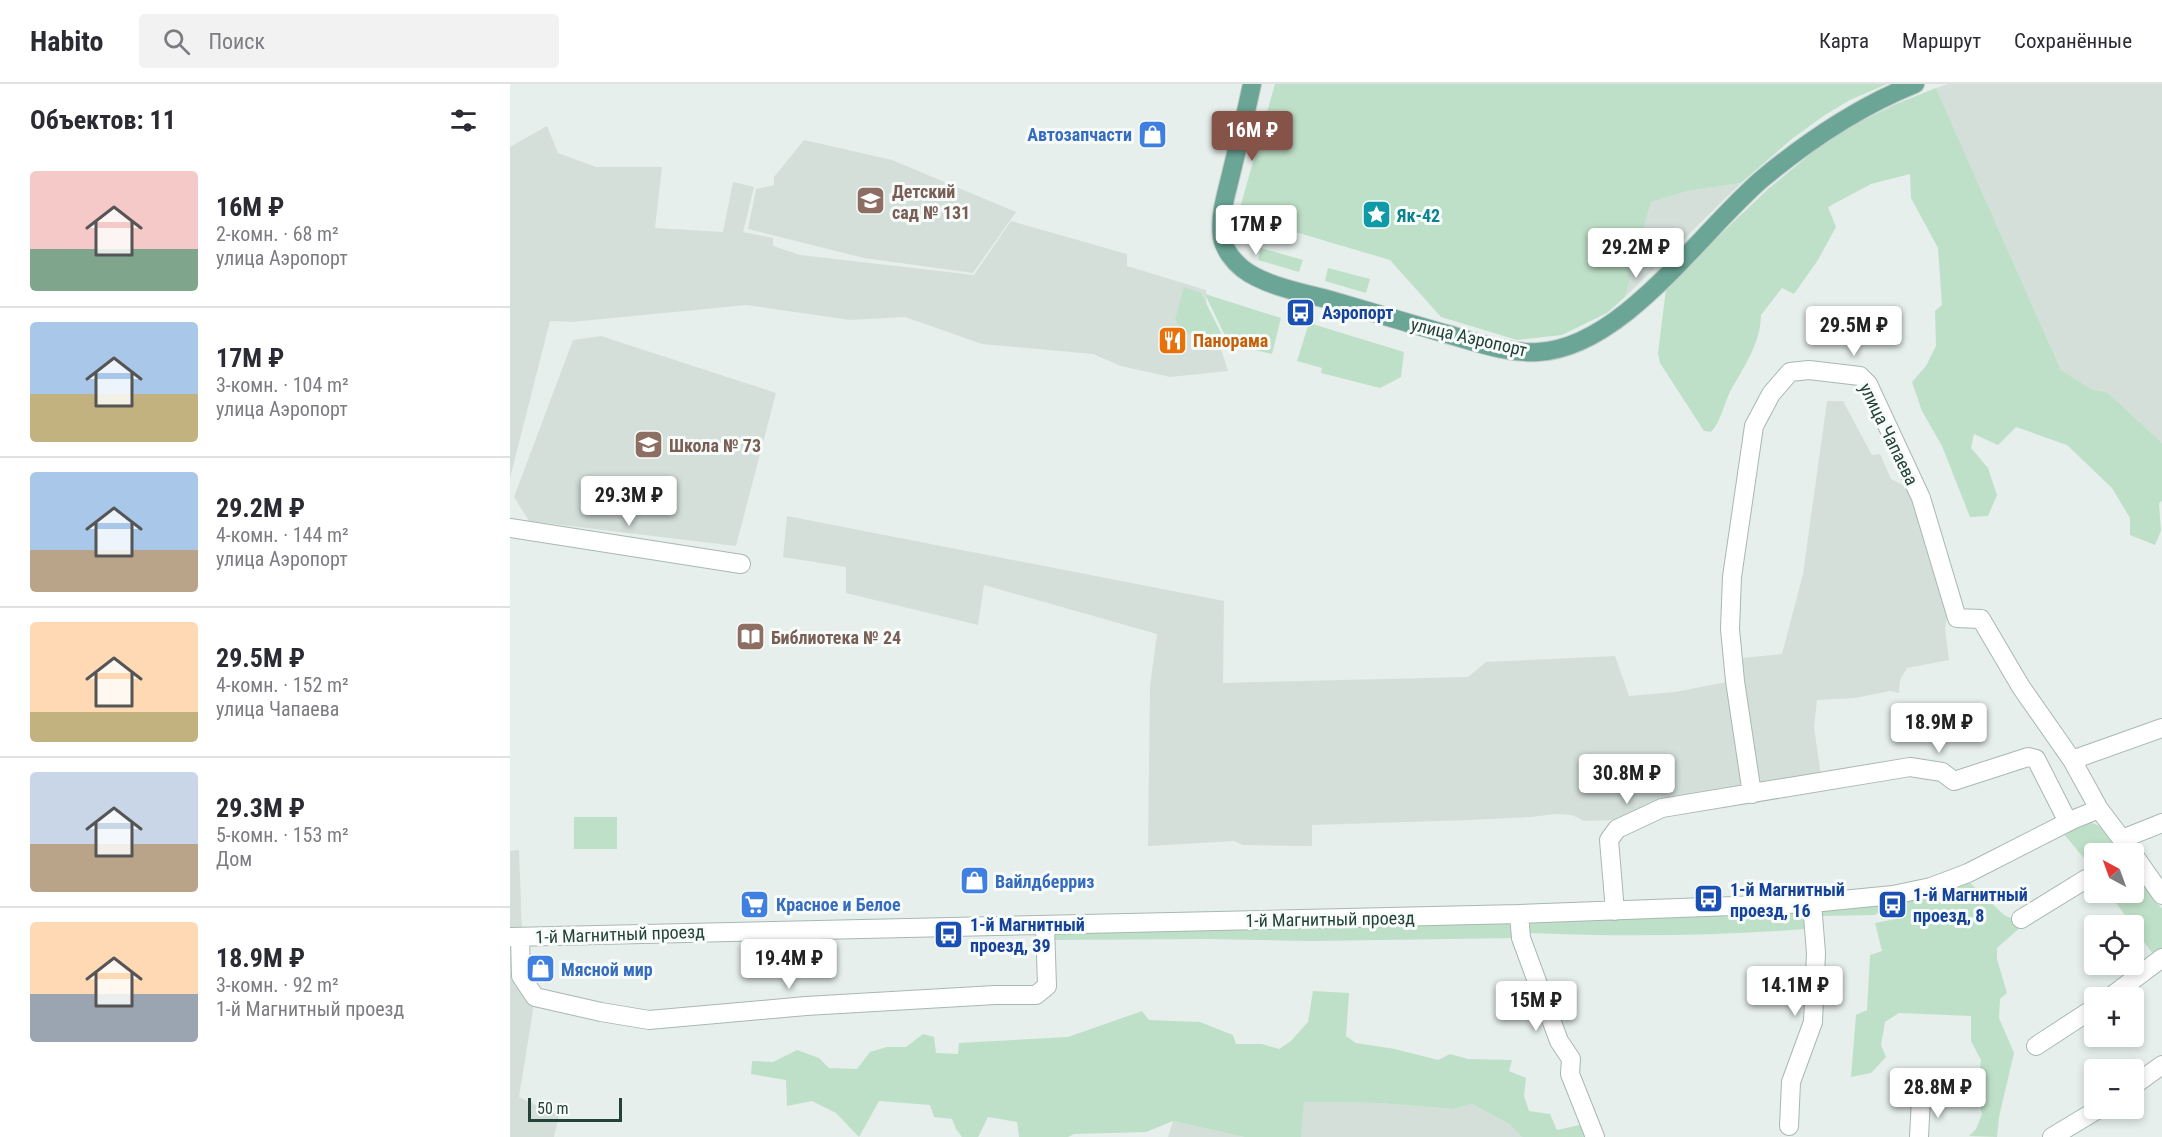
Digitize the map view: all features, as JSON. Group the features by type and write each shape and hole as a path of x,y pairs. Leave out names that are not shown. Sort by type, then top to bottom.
{"main road":[{"name":"улица Аэропорт","path":"1252,84 1223,208 1222,240 1231,258 1257,278 1298,291 1469,340 1530,352 1564,348 1593,335 1616,320 1658,283 1761,180 1830,127 1859,110 1915,84"}],"street":[{"name":"улица Чапаева","path":"1752,794 1730,629 1737,532 1754,426 1771,394 1790,372 1809,370 1860,376 1868,384 1921,498 1957,618 1981,619 2020,687 2072,760 2099,809 2125,843"},
{"path":"510,528 741,564"},
{"path":"2072,760 2162,728"},
{"path":"1615,911 1609,840 1617,829 1662,808 1910,767 1942,772 1954,781 2028,757 2036,759 2068,822"},
{"name":"1-й Магнитный проезд","path":"1045,925 1047,986 1036,995 995,995 806,1006 649,1020 535,997 521,976 515,938 745,931 1519,914 1812,903 1893,895 1931,887 1968,873 2068,822 2099,809"},
{"path":"2140,843 2162,823"},
{"name":"улица Чапаева","path":"2144,869 2162,895"},
{"path":"2021,919 2084,880"},
{"path":"1789,1126 1791,1082 1813,1022 1816,953 1812,903"},
{"path":"1519,914 1521,938 1559,1041 1571,1059 1570,1074 1595,1137"},
{"path":"2124,987 2162,958"},
{"path":"2036,1046 2084,1015"},
{"path":"2144,1078 2162,1065"},
{"path":"1919,1137 1921,1099"},
{"path":"2052,1137 2084,1118"}],"shaded area":[{"path":"1948,84 2162,84 2162,443 2107,392 2093,390 2061,370 1936,88"},
{"path":"547,126 558,153 596,167 662,167 655,228 723,232 733,182 754,187 743,232 773,238 773,246 800,255 974,275 1011,221 1127,254 1127,266 1206,290 1208,344 1221,349 1228,371 1170,377 1121,366 1093,354 982,344 905,317 850,320 747,305 571,322 550,321 510,478 510,147"},
{"name":"Детский сад № 131","path":"804,140 892,160 1016,212 973,273 864,258 748,229 756,189 774,185 774,177"},
{"path":"1741,183 1625,297 1651,202 1688,191"},
{"name":"Школа № 73","path":"601,336 776,393 736,546 529,521 514,497 573,340"},
{"path":"1827,401 1843,401 1872,455 1880,454 1891,479 1909,488 1948,612 1945,628 1949,660 1907,668 1900,680 1899,693 1890,691 1855,698 1817,700 1814,727 1821,776 1759,785 1742,658 1782,654 1803,574"},
{"path":"787,516 1224,601 1223,683 1468,677 1486,662 1615,656 1629,696 1675,692 1732,681 1743,787 1657,799 1630,817 1614,820 1584,821 1572,815 1556,814 1469,820 1312,825 1312,846 1243,845 1234,841 1148,846 1150,686 1157,634 984,585 978,625 846,593 846,567 783,557"},
{"path":"519,850 522,931 510,930 510,851"},
{"path":"510,944 512,944 534,1004 519,1097 559,1116 554,1137 510,1137"},
{"path":"1303,1102 1379,1103 1453,1109 1472,1104 1509,1124 1522,1137 1301,1137"},
{"path":"1173,1121 1244,1137 1168,1137"}],"green space":[{"path":"1275,84 1887,84 1850,100 1825,115 1793,138 1741,183 1688,191 1651,202 1625,297 1607,313 1562,335 1517,340 1441,317 1390,260 1238,215"},
{"path":"1936,88 2061,370 2093,390 2107,392 2162,443 2162,501 2159,503 2161,531 2155,545 2130,535 2130,518 2112,488 2067,445 2016,427 1998,445 1974,434 1971,448 1988,468 1997,495 1988,516 1970,517 1942,446 1922,411 1912,382 1926,366 1936,346 1935,311 1942,305 1938,248 1911,198 1910,174 1871,184 1828,207 1836,227 1818,260 1794,294 1782,288 1761,315 1754,346 1711,432 1704,431 1660,363 1658,353 1666,289 1678,275 1768,189 1835,134 1896,104"},
{"path":"1261,248 1303,260 1299,272 1258,260"},
{"path":"1328,268 1370,279 1366,293 1325,281"},
{"path":"1184,287 1201,293 1227,345 1183,332 1175,320"},
{"path":"1205,294 1281,318 1272,354 1229,344"},
{"path":"1309,323 1404,352 1401,377 1380,388 1321,373 1322,368 1297,361"},
{"path":"574,817 617,817 617,849 574,849"},
{"path":"2084,822 2091,823 2102,828 2116,843 2084,843 2084,858 2062,832"},
{"path":"1967,880 2004,915 2023,925 1997,948 1997,959 2007,993 2000,999 1999,1018 2014,1053 1999,1117 1997,1137 1969,1136 1976,1129 1982,1114 1977,1094 1981,1060 1971,1041 1971,1016 1899,1013 1885,1022 1881,1045 1886,1057 1871,1073 1851,1077 1856,1015 1867,1010 1870,955 1882,951 1875,923 1896,919 1895,899"},
{"path":"2144,884 2162,909 2162,952 2155,957 2144,942 2144,915 2125,915 2116,903 2144,903"},
{"path":"1877,902 1880,911 1875,915 1820,916 1820,906"},
{"path":"1807,910 1805,929 1668,935 1530,933 1524,938 1526,918"},
{"path":"1515,919 1518,938 1311,941 1049,940 1049,932"},
{"path":"1313,991 1349,993 1346,1036 1356,1043 1395,1049 1438,1060 1450,1054 1468,1059 1512,1060 1509,1071 1526,1078 1524,1096 1529,1111 1550,1114 1557,1130 1584,1124 1588,1137 1522,1137 1509,1124 1472,1104 1453,1109 1379,1103 1304,1102 1301,1137 1244,1137 1173,1121 1146,1132 1074,1134 1068,1137 1019,1137 1017,1122 988,1117 978,1137 962,1137 952,1119 934,1117 930,1105 879,1101 859,1137 836,1113 812,1101 787,1106 786,1080 751,1074 752,1061 773,1062 797,1050 819,1058 829,1068 857,1069 870,1052 887,1047 906,1047 923,1034 934,1037 936,1053 958,1054 959,1043 1068,1037 1142,1011 1149,1020 1200,1022 1233,1035 1236,1044 1262,1044 1279,1049 1291,1041 1308,1022"}],"place":[{"name":"Автозапчасти","path":"1153,134"},
{"name":"Детский сад № 131","path":"871,201"},
{"name":"Як-42","path":"1376,215"},
{"name":"Аэропорт","path":"1301,312"},
{"name":"Панорама","path":"1172,340"},
{"name":"Школа № 73","path":"648,445"},
{"name":"Библиотека № 24","path":"750,637"},
{"name":"Вайлдберриз","path":"974,881"},
{"name":"1-й Магнитный проезд, 16","path":"1709,899"},
{"name":"Красное и Белое","path":"755,904"},
{"name":"1-й Магнитный проезд, 8","path":"1892,904"},
{"name":"1-й Магнитный проезд, 39","path":"949,934"},
{"name":"Мясной мир","path":"540,969"}]}
